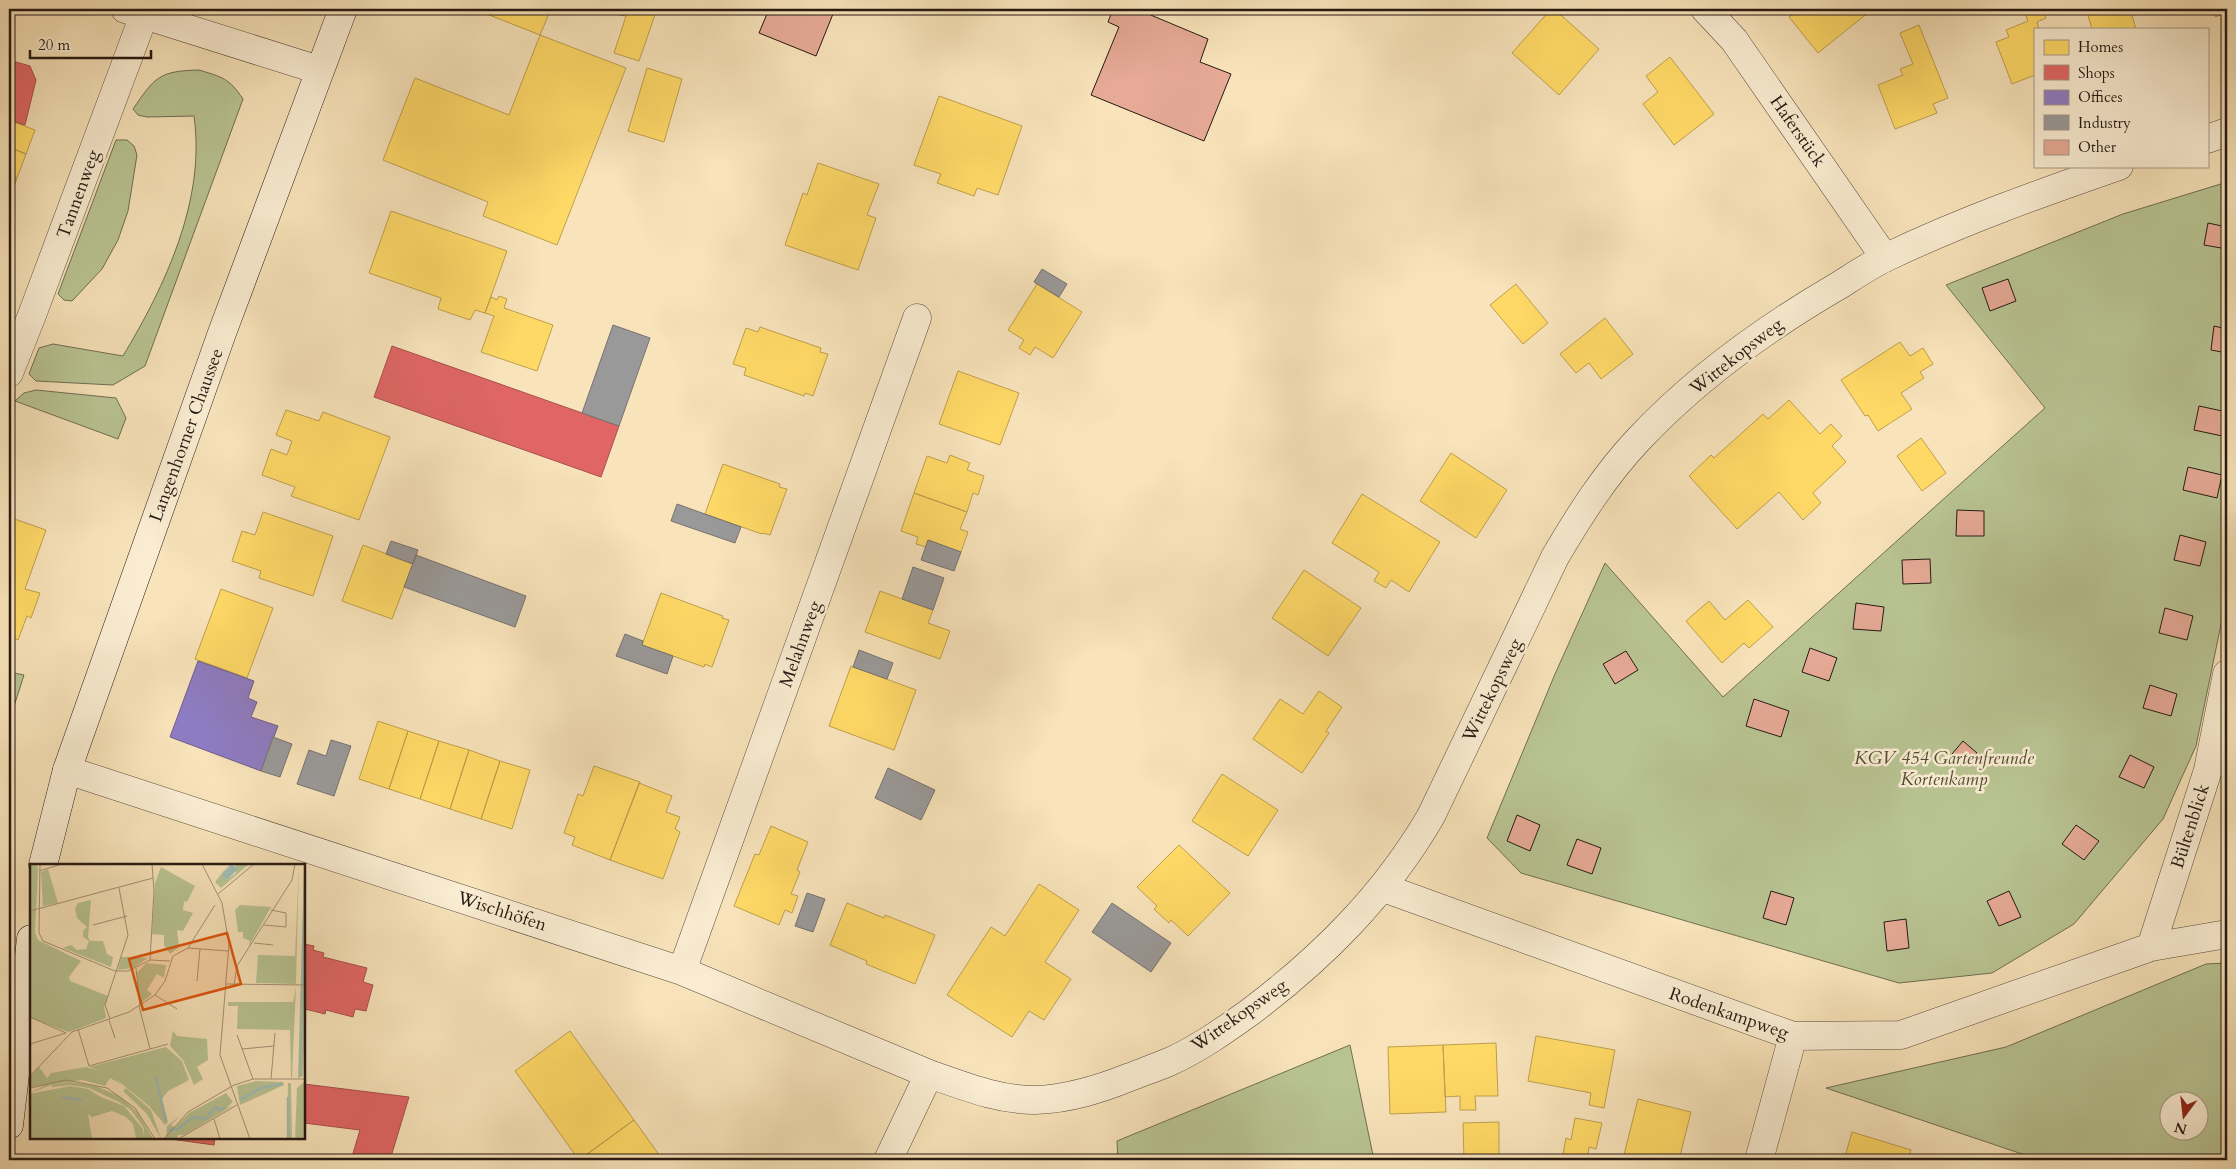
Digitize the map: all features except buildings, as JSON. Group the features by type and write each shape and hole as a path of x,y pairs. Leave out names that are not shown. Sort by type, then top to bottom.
{"street":[{"name":"Langenhorner Chaussee","path":"44,864 67,770 222,333 343,9"},
{"name":"Haferstück","path":"1705,9 1734,40 1886,258"},
{"path":"134,12 319,70"},
{"name":"Tannenweg","path":"9,373 36,306 134,12"},
{"path":"2208,139 2227,132"},
{"name":"Wittekopsweg","path":"929,1074 1004,1098 1035,1100 1070,1096 1102,1088 1171,1061 1226,1029 1279,990 1334,941 1384,888 1409,854 1431,816 1555,557 1603,482 1638,440 1671,408 1726,361 1794,312 1886,258 1975,218 2113,168"},
{"name":"Melahnweg","path":"682,971 917,318"},
{"name":"Bültenblick","path":"2151,947 2208,770 2227,674"},
{"name":"Wischhöfen","path":"67,770 682,971 929,1074"},
{"name":"Rodenkampweg","path":"1384,888 1793,1036 1901,1035 2151,947 2227,934"},
{"path":"9,1125 30,947"},
{"path":"1759,1160 1793,1036"},
{"path":"888,1160 929,1074"}],"green space":[{"path":"199,70 229,82 243,99 145,366 113,385 36,381 29,374 39,348 53,344 123,356 154,301 179,241 188,210 194,179 196,148 194,116 147,117 138,115 133,109 159,78 175,72"},
{"path":"116,140 127,140 134,146 137,155 128,211 118,240 102,269 72,301 64,300 58,294"},
{"name":"KGV 454 Gartenfreunde Kortenkamp","path":"2224,183 2227,189 2227,595 2196,746 2163,819 2074,924 1992,973 1899,983 1521,873 1487,838 1555,674 1605,563 1723,697 2045,408 1946,285 2123,214"},
{"path":"36,390 116,398 126,418 118,439 15,401 24,393"},
{"path":"9,672 24,675 9,722"},
{"path":"2227,963 2227,1160 2040,1160 1826,1088 2006,1047 2206,964"},
{"path":"1350,1045 1374,1160 1118,1160 1117,1141"}]}
